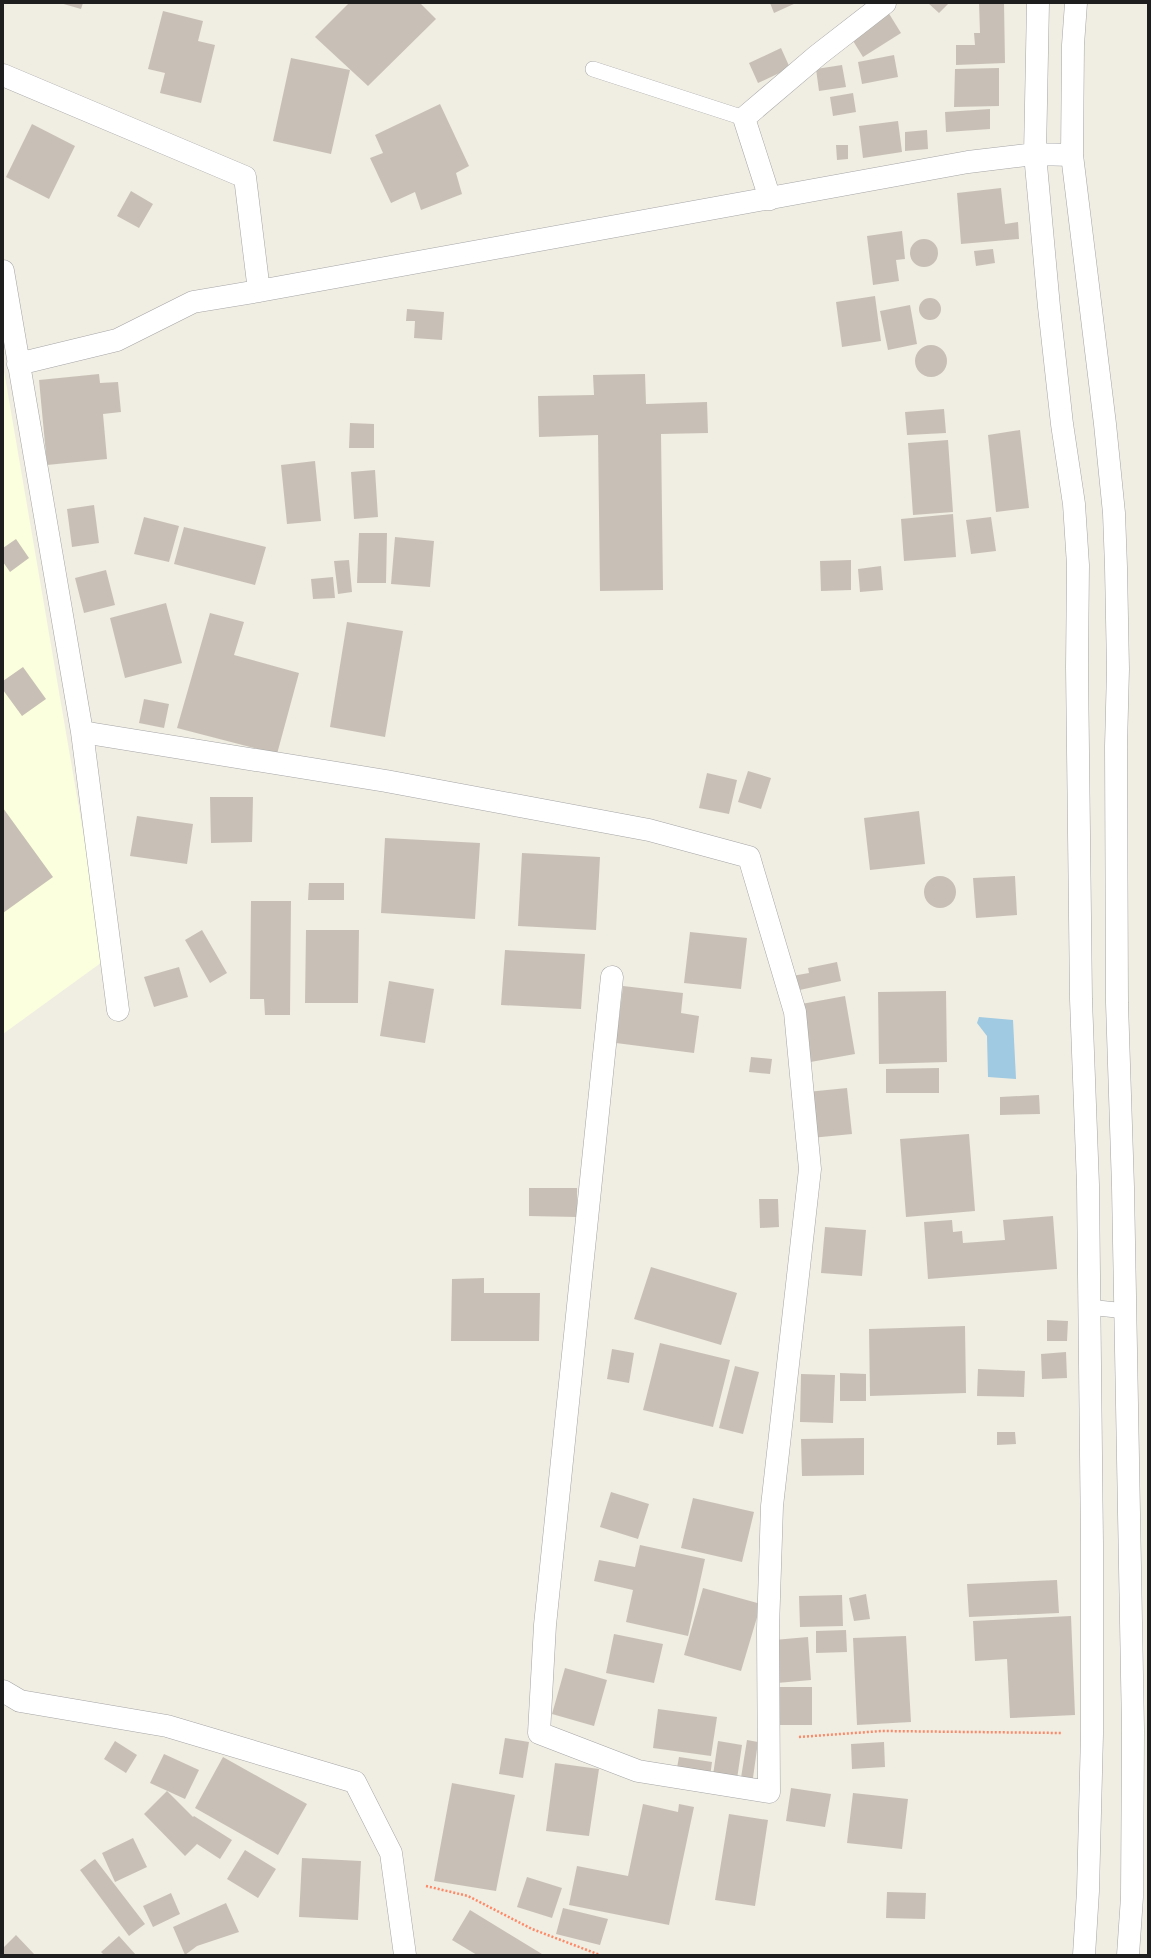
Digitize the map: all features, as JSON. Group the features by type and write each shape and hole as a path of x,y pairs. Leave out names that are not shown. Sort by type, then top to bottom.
{"street":[{"path":"770,199 744,118 818,55 885,3"},
{"path":"1038,3 1035,154 1049,307 1062,424 1074,504 1078,565 1077,667 1081,999 1088,1185 1092,1734 1088,1891 1084,1955"},
{"path":"1076,3 1073,45 1072,155 1078,214 1093,315 1114,521 1118,669 1116,746 1117,1003 1124,1187 1133,1730 1132,1897 1128,1955"},
{"path":"3,75 245,177 259,291"},
{"path":"18,364 117,340 193,302 770,199 968,162 1035,154 1072,155"},
{"path":"3,271 82,732 118,1010"},
{"path":"82,732 386,781 649,830 749,857 795,1012 810,1169 772,1506 768,1629 768,1792 638,1771 539,1733 545,1625 612,977"},
{"path":"3,1691 20,1701 167,1726 355,1782 391,1853 405,1955"}],"lane":[{"path":"593,69 744,118"},
{"path":"1088,1307 1126,1311"}],"path":[{"path":"769,1739 882,1731 1092,1734"},
{"path":"395,1878 468,1896 532,1929 600,1955"}],"shaded area":[{"path":"3,365 105,960 3,1034"}],"water":[{"path":"979,1017 1013,1020 1016,1079 988,1077 987,1036 977,1023"}],"building":[{"path":"60,3 83,3 81,9"},
{"path":"349,3 420,3 436,19 368,86 315,37"},
{"path":"770,3 796,3 774,13"},
{"path":"928,3 949,3 939,13"},
{"path":"979,3 1004,3 1005,63 956,65 956,45 975,45 974,33 980,33"},
{"path":"163,11 203,21 198,41 215,45 201,103 160,93 165,73 148,69"},
{"path":"888,12 901,33 863,57 850,36"},
{"path":"781,48 790,68 758,83 749,63"},
{"path":"894,55 898,77 862,84 858,62"},
{"path":"291,58 350,70 331,154 273,141"},
{"path":"842,65 846,87 819,91 816,69"},
{"path":"999,68 999,106 954,107 955,69"},
{"path":"853,93 856,112 833,116 830,97"},
{"path":"440,104 469,166 456,173 462,194 421,210 415,192 391,203 370,158 383,153 375,135"},
{"path":"990,109 990,129 946,132 945,112"},
{"path":"898,121 902,152 863,158 859,126"},
{"path":"32,124 75,146 49,199 6,177"},
{"path":"927,130 928,149 905,151 905,132"},
{"path":"836,145 848,145 848,159 837,160"},
{"path":"1001,188 1005,224 1018,222 1019,239 961,244 957,193"},
{"path":"131,191 153,204 139,228 117,216"},
{"path":"902,231 905,259 896,260 899,281 873,285 867,236"},
{"path":"924,239 934,243 938,253 934,263 924,267 914,263 910,253 914,243"},
{"path":"993,249 995,263 976,266 974,251"},
{"path":"875,296 881,341 842,347 836,302"},
{"path":"930,298 934,299 940,305 940,313 934,319 930,320 926,319 920,313 919,309 920,305 926,299"},
{"path":"910,305 917,344 888,350 880,311"},
{"path":"407,309 444,312 442,340 414,338 415,321 406,321"},
{"path":"928,345 934,345 943,349 947,361 943,373 934,377 928,377 919,373 915,364 915,358 919,349"},
{"path":"99,374 100,383 118,382 121,412 103,414 107,459 47,465 39,380"},
{"path":"645,374 646,404 707,402 708,433 661,434 663,590 600,591 598,435 539,437 538,396 594,395 593,375"},
{"path":"944,409 946,433 907,435 905,412"},
{"path":"350,423 374,424 374,448 349,448"},
{"path":"1020,430 1029,508 996,512 988,435"},
{"path":"948,440 953,512 913,515 908,443"},
{"path":"315,461 321,521 287,524 281,465"},
{"path":"375,470 378,517 354,519 351,472"},
{"path":"94,505 99,543 72,547 67,509"},
{"path":"953,514 956,557 904,561 901,519"},
{"path":"144,517 179,526 169,562 134,554"},
{"path":"991,517 996,551 971,554 966,520"},
{"path":"184,527 266,547 255,585 174,564"},
{"path":"359,533 387,533 386,583 357,583"},
{"path":"395,537 434,541 430,587 391,584"},
{"path":"16,539 29,558 10,572 3,562 3,548"},
{"path":"349,560 352,592 338,594 334,561"},
{"path":"851,560 851,590 821,591 820,561"},
{"path":"881,566 883,590 860,592 858,569"},
{"path":"106,570 115,605 84,613 75,578"},
{"path":"333,577 335,598 313,599 311,579"},
{"path":"166,603 182,663 125,678 110,618"},
{"path":"210,613 244,622 234,655 299,673 277,754 177,728"},
{"path":"347,622 403,631 385,737 330,727"},
{"path":"23,667 46,699 22,716 3,690 3,681"},
{"path":"144,699 169,704 164,728 139,723"},
{"path":"748,771 771,778 761,809 738,802"},
{"path":"707,773 737,780 729,814 699,808"},
{"path":"210,797 253,797 252,842 211,843"},
{"path":"3,808 53,877 3,913"},
{"path":"919,811 925,864 870,870 864,818"},
{"path":"137,816 193,824 187,864 130,856"},
{"path":"385,838 480,843 475,919 381,913"},
{"path":"522,853 600,857 596,930 518,926"},
{"path":"937,876 943,876 952,880 956,892 952,904 943,908 937,908 928,904 924,895 924,889 928,880"},
{"path":"1015,876 1017,915 976,918 973,878"},
{"path":"309,883 344,883 344,900 308,900"},
{"path":"251,901 291,901 290,1015 265,1015 264,999 250,999"},
{"path":"202,930 227,973 210,983 185,940"},
{"path":"306,930 359,930 358,1003 305,1003"},
{"path":"690,932 747,938 741,989 684,983"},
{"path":"505,950 585,954 581,1009 501,1005"},
{"path":"837,962 841,981 795,991 792,976 809,973 808,968"},
{"path":"179,967 188,997 154,1007 144,977"},
{"path":"389,981 434,989 425,1043 380,1036"},
{"path":"623,986 683,993 681,1013 699,1016 694,1053 616,1043"},
{"path":"946,991 947,1062 879,1064 878,992"},
{"path":"845,996 855,1054 805,1063 796,1005"},
{"path":"751,1057 772,1059 770,1074 749,1072"},
{"path":"939,1068 939,1093 886,1093 886,1069"},
{"path":"847,1088 852,1134 811,1138 807,1092"},
{"path":"1039,1095 1040,1114 1000,1115 1000,1097"},
{"path":"969,1134 975,1211 906,1217 900,1139"},
{"path":"529,1188 577,1188 577,1217 529,1216"},
{"path":"759,1199 778,1199 779,1227 760,1228"},
{"path":"1053,1216 1057,1269 928,1279 924,1222 952,1220 953,1232 962,1231 963,1243 1005,1240 1003,1220"},
{"path":"825,1227 866,1230 862,1276 821,1273"},
{"path":"651,1267 737,1293 721,1345 634,1319"},
{"path":"484,1278 484,1293 540,1293 539,1341 451,1341 452,1279"},
{"path":"1047,1320 1068,1321 1067,1341 1047,1341"},
{"path":"965,1326 966,1393 870,1396 869,1329"},
{"path":"660,1343 730,1360 713,1427 643,1410"},
{"path":"612,1349 634,1353 629,1383 607,1379"},
{"path":"1066,1352 1067,1378 1042,1379 1041,1354"},
{"path":"735,1366 759,1372 743,1434 719,1428"},
{"path":"978,1369 1025,1371 1024,1397 977,1396"},
{"path":"840,1373 866,1374 866,1401 840,1401"},
{"path":"801,1374 835,1375 833,1423 800,1422"},
{"path":"997,1432 1015,1432 1016,1444 997,1445"},
{"path":"864,1438 864,1475 802,1476 801,1439"},
{"path":"611,1492 649,1504 638,1539 600,1527"},
{"path":"693,1498 754,1512 742,1562 681,1548"},
{"path":"640,1545 705,1559 688,1636 626,1622 633,1590 594,1581 599,1560 635,1567"},
{"path":"1057,1580 1059,1613 969,1617 967,1584"},
{"path":"703,1588 761,1604 741,1671 684,1655"},
{"path":"866,1594 870,1619 854,1621 849,1598"},
{"path":"842,1595 843,1626 800,1627 799,1596"},
{"path":"1071,1616 1075,1715 1010,1718 1007,1659 975,1661 973,1621"},
{"path":"846,1630 847,1652 816,1653 816,1631"},
{"path":"614,1634 663,1644 654,1683 606,1673"},
{"path":"906,1636 911,1722 857,1725 853,1638"},
{"path":"808,1637 811,1680 777,1683 774,1640"},
{"path":"565,1668 607,1680 594,1726 552,1714"},
{"path":"773,1687 812,1687 812,1725 773,1725"},
{"path":"658,1709 717,1717 711,1756 653,1748"},
{"path":"505,1738 529,1742 523,1778 499,1774"},
{"path":"747,1740 758,1742 752,1785 740,1784"},
{"path":"115,1741 137,1755 126,1773 104,1759"},
{"path":"718,1741 742,1745 737,1779 713,1775"},
{"path":"884,1742 885,1767 852,1769 851,1744"},
{"path":"164,1754 199,1770 185,1799 150,1783"},
{"path":"223,1757 307,1804 278,1855 195,1808"},
{"path":"679,1757 712,1762 710,1777 676,1773"},
{"path":"555,1763 599,1769 589,1836 546,1831"},
{"path":"452,1783 515,1795 496,1891 434,1881"},
{"path":"791,1788 831,1794 825,1827 786,1821"},
{"path":"167,1791 193,1817 194,1816 232,1840 220,1859 197,1844 185,1856 144,1814"},
{"path":"853,1793 908,1799 902,1849 847,1843"},
{"path":"643,1804 678,1812 679,1804 694,1807 669,1925 569,1905 577,1866 628,1876"},
{"path":"729,1814 768,1820 755,1906 715,1900"},
{"path":"133,1838 147,1867 115,1882 102,1853"},
{"path":"245,1850 276,1869 258,1898 227,1879"},
{"path":"302,1858 361,1861 358,1920 299,1917"},
{"path":"95,1859 145,1924 129,1936 80,1870"},
{"path":"527,1877 562,1888 552,1918 517,1907"},
{"path":"887,1892 926,1893 925,1919 886,1918"},
{"path":"171,1893 180,1914 153,1927 143,1906"},
{"path":"226,1903 239,1932 197,1946 185,1955 173,1927"},
{"path":"563,1908 608,1919 600,1945 556,1934"},
{"path":"470,1910 542,1954 477,1955 452,1940"},
{"path":"16,1935 35,1955 3,1955 3,1948"},
{"path":"119,1936 136,1955 104,1955 101,1952"}]}
